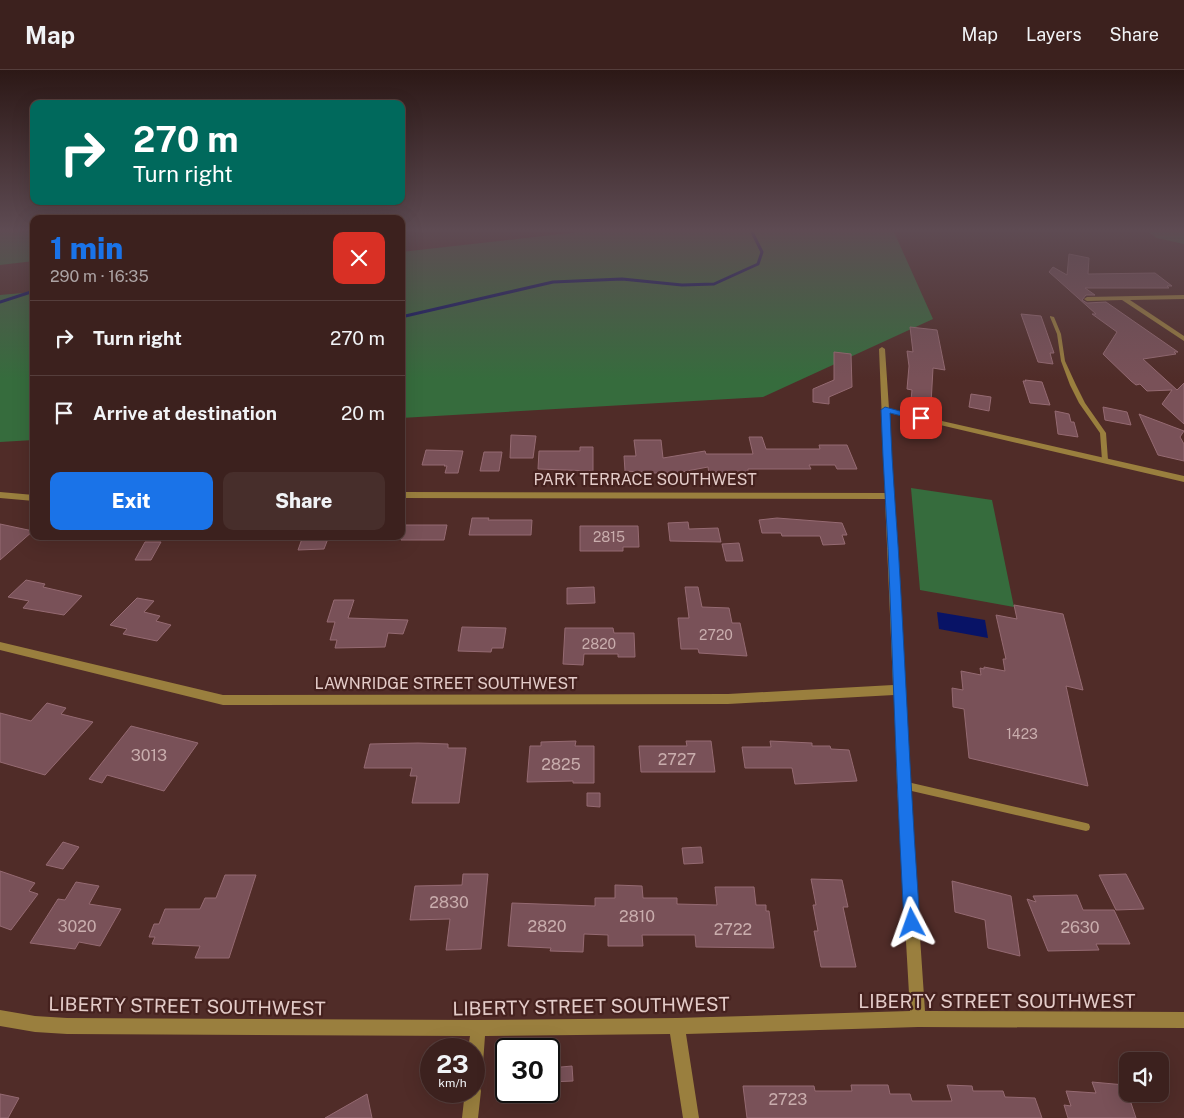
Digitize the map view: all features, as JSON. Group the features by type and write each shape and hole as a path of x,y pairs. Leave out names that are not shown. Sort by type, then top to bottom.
{"street":[{"path":"1087,299 1184,297"},
{"path":"1123,298 1184,340"},
{"path":"882,349 888,496 896,592 898,690 903,785 918,1019"},
{"path":"885,410 1184,479"},
{"path":"0,495 30,498"},
{"name":"PARK TERRACE SOUTHWEST","path":"405,495 888,496"},
{"name":"LAWNRIDGE STREET SOUTHWEST","path":"0,646 223,700 728,699 898,690"},
{"name":"LIBERTY STREET SOUTHWEST","path":"0,1018 35,1024 67,1026 478,1028 677,1026 918,1019 1184,1020"},
{"path":"677,1026 691,1118"},
{"path":"477,1038 478,1028"},
{"path":"470,1118 471,1103"}],"lane":[{"path":"1052,317 1059,334 1063,361 1073,386 1082,404 1103,433 1105,460"},
{"path":"903,785 1086,826"}],"green space":[{"path":"405,281 916,281 933,319 763,397 405,418"},
{"path":"30,292 30,440 0,442 0,295"},
{"path":"911,488 992,500 1014,607 920,590"}],"shaded area":[{"path":"937,612 985,620 988,638 939,629"}],"building":[{"path":"1059,281 1165,281 1172,286 1167,286 1169,288 1085,288 1095,295 1086,295 1082,300 1087,303 1106,302 1178,352 1174,352 1176,354 1143,359 1177,390 1184,383 1184,424 1162,404 1172,390 1147,391 1140,384 1136,385 1131,381 1103,354 1117,332 1092,314 1096,314"},
{"path":"1021,314 1041,316 1054,353 1050,353 1053,364 1038,362"},
{"path":"910,327 937,330 945,370 933,368 931,404 911,400 912,390 907,389 909,366 907,351 913,352"},
{"path":"834,352 851,354 852,387 829,397 829,404 813,402 813,389 834,380"},
{"path":"1023,381 1042,382 1050,405 1030,403"},
{"path":"971,394 991,397 989,411 969,407"},
{"path":"1103,407 1127,412 1131,425 1105,420"},
{"path":"1055,411 1069,414 1071,422 1074,422 1078,437 1058,434"},
{"path":"1139,414 1184,431 1180,437 1184,444 1184,461 1158,455"},
{"path":"511,435 536,436 533,458 510,458"},
{"path":"749,437 762,437 766,449 820,449 819,445 847,445 857,469 837,469 835,465 809,465 811,469 748,469 748,472 739,472 740,474 709,474 708,467 671,474 625,471 624,456 636,456 634,440 661,440 663,458 705,451 706,454 753,454"},
{"path":"580,447 593,447 593,471 538,469 539,451 580,451"},
{"path":"426,450 463,451 458,473 445,473 447,466 445,465 422,465"},
{"path":"484,452 502,452 499,471 480,471"},
{"path":"472,518 532,520 531,535 469,535"},
{"path":"777,518 842,523 847,535 842,535 845,544 823,545 820,536 782,536 781,533 762,533 759,520"},
{"path":"688,522 689,529 718,528 721,542 670,541 668,523"},
{"path":"0,524 30,530 30,534 0,560"},
{"path":"405,525 447,525 444,540 405,540"},
{"path":"580,526 638,526 639,547 623,547 623,551 580,551"},
{"path":"302,540 327,540 324,549 298,550"},
{"path":"145,542 161,542 151,560 135,560"},
{"path":"739,543 743,561 726,561 722,544"},
{"path":"26,580 45,584 43,587 82,596 64,615 23,608 29,601 8,597"},
{"path":"594,587 595,603 567,604 567,588"},
{"path":"685,587 698,587 702,607 729,608 732,623 740,623 747,656 699,653 698,649 681,649 678,618 689,618"},
{"path":"137,598 154,601 144,612 160,616 156,621 171,625 157,641 123,634 127,629 110,625"},
{"path":"334,600 354,600 348,618 408,620 403,634 388,633 385,647 335,648 337,640 330,640 335,622 327,622"},
{"path":"1014,605 1063,614 1083,690 1066,686 1088,786 969,758 964,709 953,707 952,688 963,690 961,671 981,675 980,668 984,669 984,667 1005,671 1003,659 1006,659 996,615 1017,619"},
{"path":"462,627 506,628 503,648 492,648 491,652 458,651"},
{"path":"565,628 613,628 614,633 634,633 635,657 618,657 618,654 584,654 583,665 563,664"},
{"path":"47,703 66,708 61,714 93,722 45,775 0,762 0,713 31,721"},
{"path":"131,726 198,743 164,791 107,775 102,783 89,779"},
{"path":"576,741 575,746 594,746 594,783 573,783 573,781 527,782 530,746 541,746 541,742"},
{"path":"686,741 711,741 715,772 641,772 639,746 687,746"},
{"path":"770,741 812,743 812,746 830,746 831,749 849,750 857,781 795,784 792,768 745,768 742,747 771,747"},
{"path":"370,744 448,744 448,748 466,748 459,803 412,803 417,776 410,776 412,768 364,768"},
{"path":"587,793 600,793 600,807 587,806"},
{"path":"63,842 79,847 63,869 46,865"},
{"path":"701,847 703,863 684,864 682,848"},
{"path":"0,871 35,883 29,891 38,894 11,930 0,926"},
{"path":"463,874 488,874 481,949 446,950 450,919 410,920 415,886 462,885"},
{"path":"1126,874 1144,909 1116,910 1099,875"},
{"path":"225,875 256,875 229,958 195,958 200,946 152,944 155,937 149,937 154,924 159,924 165,909 200,909 205,898 216,898"},
{"path":"811,879 842,880 848,907 843,907 856,967 821,967 814,931 818,931"},
{"path":"952,881 1011,896 1020,956 988,948 985,920 955,912"},
{"path":"76,882 99,886 89,904 121,909 100,946 79,942 75,949 30,943 58,899 65,900"},
{"path":"615,885 642,886 643,898 677,898 677,904 717,905 715,887 754,887 756,905 766,905 766,911 769,911 774,948 696,947 695,935 642,935 643,946 608,946 608,935 584,934 583,952 550,951 551,948 508,946 512,903 595,906 595,898 615,898"},
{"path":"1077,895 1083,910 1114,910 1130,944 1096,944 1099,950 1048,951 1027,899 1036,902 1033,896"},
{"path":"572,1066 573,1081 560,1082 560,1067"},
{"path":"1092,1082 1119,1084 1119,1102 1131,1102 1136,1118 1068,1118 1064,1105 1071,1106 1066,1091 1096,1093"},
{"path":"851,1085 888,1085 890,1094 910,1094 912,1101 952,1101 947,1085 972,1086 973,1091 1003,1091 1005,1097 1035,1098 1042,1118 747,1118 743,1086 814,1086 815,1091 852,1091"},
{"path":"0,1094 19,1098 8,1118 0,1118"},
{"path":"367,1094 372,1118 325,1118"}],"waterway":[{"path":"405,316 553,282 578,281"},
{"path":"641,281 682,285 714,284 721,281"},
{"path":"0,302 30,292"}],"route":[{"path":"912,923 902,766 896,592 888,496 885,410 921,418"}]}
